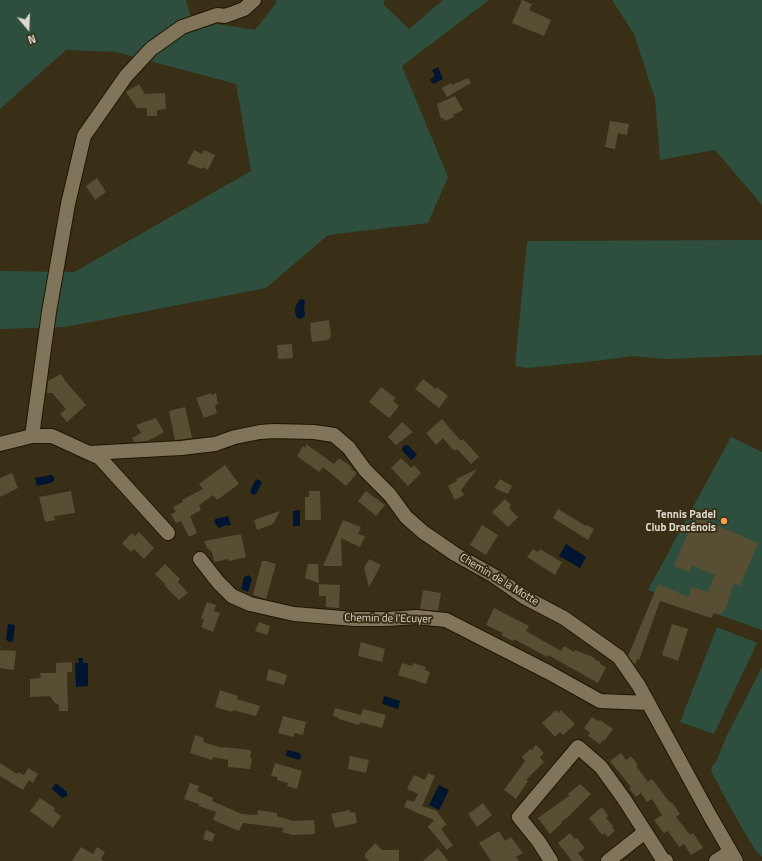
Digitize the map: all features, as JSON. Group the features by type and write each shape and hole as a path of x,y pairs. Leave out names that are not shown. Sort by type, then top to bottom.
{"street":[{"path":"32,436 49,312 68,204 84,136 126,76 151,49 182,27 217,15 225,16 244,9 254,0"},
{"name":"Chemin de la Motte","path":"89,453 181,448 215,444 235,437 274,431 314,432 334,436 349,448 365,470 390,495 406,517 422,532 455,554 494,576 524,597 564,618 619,657 639,686 733,856"},
{"path":"0,444 32,436 52,436 100,458 168,533"},
{"name":"Chemin de l'Ecuyer","path":"200,559 218,582 232,596 250,604 294,614 354,620 416,617 446,620 548,672 600,701 648,703"},
{"path":"551,861 519,817 578,747 601,766 663,860 666,861"},
{"path":"608,861 645,832"},
{"path":"716,861 733,856"}],"green space":[{"path":"0,0 186,0 192,20 255,30 276,3 276,0 384,0 384,5 409,29 443,0 489,0 402,66 448,177 428,223 328,235 266,288 65,327 0,329 0,271 74,272 251,171 236,84 116,52 66,50 0,109"},
{"path":"612,0 762,0 762,205 715,150 660,160 655,99 634,34"},
{"path":"762,240 762,355 666,359 633,356 528,368 515,366 527,241"},
{"name":"Tennis Padel Club Dracénois","path":"731,437 762,452 762,630 648,590"},
{"path":"717,627 757,643 714,734 680,722"},
{"path":"762,667 762,857 755,850 734,814 712,773 711,767 716,762 726,737"}],"water":[{"path":"438,67 443,79 433,84 430,79 435,76 432,70"},
{"path":"303,299 305,301 305,316 301,319 297,318 295,308 299,300"},
{"path":"408,445 417,455 411,460 402,450 403,446"},
{"path":"51,475 54,477 54,481 37,486 35,478"},
{"path":"256,479 262,483 256,494 253,495 250,491"},
{"path":"300,510 300,526 293,526 293,511"},
{"path":"228,516 231,525 226,525 219,528 214,522 215,519"},
{"path":"566,544 586,557 580,568 559,556"},
{"path":"249,575 252,579 248,592 241,589 244,577"},
{"path":"8,624 15,625 13,641 10,642 6,640"},
{"path":"78,658 83,658 83,663 88,663 88,686 76,687 75,663 79,663"},
{"path":"384,696 400,701 398,709 382,704"},
{"path":"287,750 300,753 301,758 299,760 286,756"},
{"path":"56,783 67,792 67,796 62,798 52,789"},
{"path":"439,785 449,790 439,810 429,805"}],"building":[{"path":"522,0 532,4 529,10 551,20 544,36 512,23"},
{"path":"468,78 471,83 447,97 442,88 451,83 452,85"},
{"path":"139,84 145,94 165,93 166,109 157,110 157,116 147,116 147,108 137,108 126,92"},
{"path":"455,96 463,110 453,115 454,117 445,121 443,118 441,119 437,104"},
{"path":"610,121 629,124 627,135 618,133 615,149 605,147"},
{"path":"194,150 202,154 204,150 215,155 208,170 203,167 202,169 187,163"},
{"path":"97,178 106,192 95,200 86,186"},
{"path":"329,320 331,336 328,340 312,342 310,323"},
{"path":"292,344 293,358 278,359 277,345"},
{"path":"61,374 86,405 67,422 60,414 66,409 52,393 47,393 48,381"},
{"path":"423,379 436,389 437,387 448,396 439,408 415,389"},
{"path":"381,387 396,398 393,401 399,406 389,418 369,402"},
{"path":"211,393 212,395 216,393 218,404 215,405 217,413 204,418 196,398"},
{"path":"185,407 192,438 175,440 169,411"},
{"path":"156,418 164,432 148,441 134,442 132,438 141,433 136,425"},
{"path":"442,419 461,441 463,439 479,457 471,464 457,449 455,451 454,449 453,450 443,438 436,445 426,433"},
{"path":"402,422 413,432 396,445 388,437"},
{"path":"306,444 334,464 339,458 352,467 351,469 357,473 346,486 323,467 319,472 297,456 303,446 306,448"},
{"path":"401,458 411,468 414,465 421,473 408,486 391,468"},
{"path":"225,465 239,484 217,500 213,495 199,505 201,510 190,516 197,533 189,537 181,521 176,523 171,514 176,512 173,507 183,502 182,500 203,489 199,484"},
{"path":"477,469 461,490 464,495 455,500 448,486 457,481 456,479"},
{"path":"12,473 18,488 0,497 0,478"},
{"path":"500,479 512,486 508,494 494,488"},
{"path":"71,491 75,513 54,516 55,520 45,522 39,497"},
{"path":"309,491 320,491 321,520 305,520 305,497 309,497"},
{"path":"366,491 385,505 376,516 358,501"},
{"path":"505,499 511,505 509,508 518,517 508,527 492,512"},
{"path":"558,509 586,526 587,525 594,529 588,540 553,518"},
{"path":"280,511 273,524 257,530 254,520"},
{"path":"695,516 758,543 740,586 734,583 725,611 723,610 721,615 714,613 711,618 660,601 639,660 637,659 635,665 628,656 658,584 688,597 692,587 708,592 715,575 692,565 689,572 674,566"},
{"path":"343,520 361,527 358,534 365,536 360,547 341,538 342,566 323,566"},
{"path":"482,525 498,535 486,555 470,545"},
{"path":"139,532 154,548 144,559 134,549 131,552 122,543 132,533 135,536"},
{"path":"241,534 246,557 229,561 228,559 214,562 212,552 207,548 204,541"},
{"path":"533,549 538,552 540,549 562,562 555,575 527,557"},
{"path":"369,559 381,565 369,587 364,568"},
{"path":"262,561 276,564 266,599 253,595"},
{"path":"165,564 180,579 178,582 188,593 179,600 155,574"},
{"path":"308,564 318,564 319,583 305,578"},
{"path":"319,584 340,585 339,608 326,607 326,596 319,596"},
{"path":"423,590 441,593 438,611 420,609"},
{"path":"207,602 216,605 214,611 220,613 213,632 201,627 204,620 201,618"},
{"path":"494,608 529,626 526,631 561,651 564,646 574,652 575,650 595,658 594,659 600,662 600,664 606,667 598,683 548,655 547,657 514,639 513,641 501,635 503,633 486,625"},
{"path":"259,622 270,626 267,635 255,631"},
{"path":"672,624 688,629 678,661 662,655"},
{"path":"361,642 385,649 382,662 358,656"},
{"path":"0,650 16,651 14,670 0,668"},
{"path":"72,662 72,672 67,672 68,711 59,711 59,705 54,702 50,696 30,697 30,679 41,678 40,673 56,673 56,663"},
{"path":"402,663 412,666 413,663 426,667 425,670 430,672 426,684 398,675"},
{"path":"269,669 287,675 284,685 266,680"},
{"path":"220,690 238,696 237,699 260,706 256,716 233,710 232,712 215,707"},
{"path":"335,708 361,715 363,709 386,715 382,728 360,722 359,725 333,716"},
{"path":"556,710 558,713 561,710 575,724 563,735 560,732 555,737 542,723"},
{"path":"283,716 306,722 303,735 294,733 294,737 278,733"},
{"path":"592,717 598,721 600,720 613,729 600,744 588,736 590,733 584,728"},
{"path":"195,735 204,738 203,742 223,748 251,750 250,758 252,759 250,769 228,767 228,760 213,757 212,760 190,753"},
{"path":"536,745 544,753 540,757 544,762 526,780 528,781 516,799 504,790 525,761 522,757"},
{"path":"621,753 626,760 631,756 638,765 636,766 648,782 652,779 670,803 672,802 680,814 676,817 690,835 693,833 703,848 691,855 684,844 679,847 668,831 664,833 654,820 662,815 652,799 647,802 641,793 636,797 629,788 631,787 610,761"},
{"path":"350,756 369,760 366,773 348,769"},
{"path":"0,763 17,774 18,772 24,775 28,768 38,774 33,783 29,780 23,790 0,776"},
{"path":"275,763 302,771 297,789 287,786 288,783 277,780 277,777 271,776"},
{"path":"428,773 435,776 422,806 437,811 447,825 441,829 453,845 447,850 428,827 434,820 404,807 407,800 414,802 418,794 407,789 414,775 425,780"},
{"path":"190,783 199,786 197,791 213,798 212,801 242,814 257,815 258,810 277,813 277,816 293,821 314,820 315,834 293,835 282,832 284,828 243,823 239,831 213,820 216,812 184,799"},
{"path":"580,784 591,794 550,834 538,818 569,796 568,794"},
{"path":"40,798 55,808 54,811 61,816 53,828 30,811"},
{"path":"483,803 492,815 477,827 468,814"},
{"path":"602,807 608,816 606,818 613,826 612,827 615,831 608,837 604,833 602,835 589,818"},
{"path":"350,810 350,813 355,812 357,823 335,828 331,814"},
{"path":"206,830 215,834 212,842 203,839"},
{"path":"499,831 505,841 511,837 523,853 516,857 519,861 491,861 479,843"},
{"path":"570,833 575,839 577,838 585,848 578,853 584,861 572,861 558,843"},
{"path":"375,843 382,850 399,850 399,861 369,861 365,857 365,854"},
{"path":"81,847 93,854 97,847 105,852 101,859 103,861 72,861"},
{"path":"438,848 448,861 423,861"}],"place":[{"name":"Tennis Padel Club Dracénois","path":"724,521"}]}
